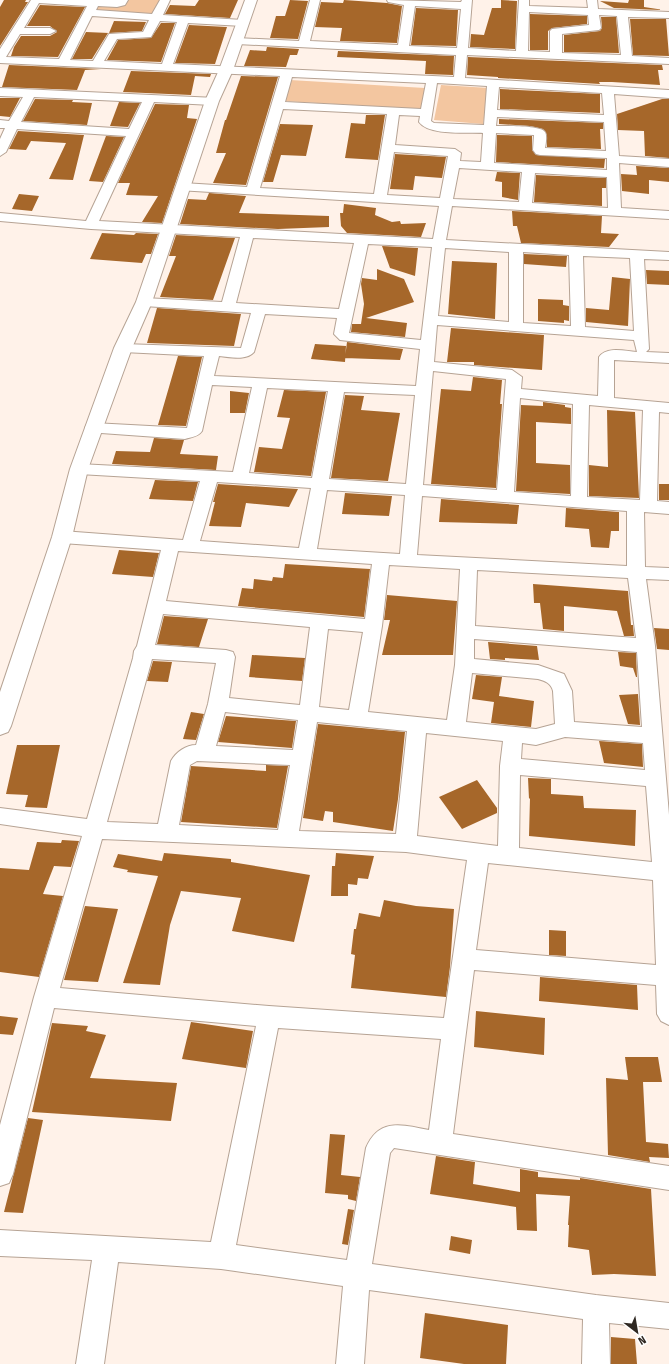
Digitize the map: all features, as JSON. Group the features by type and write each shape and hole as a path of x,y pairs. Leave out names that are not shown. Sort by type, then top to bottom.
{"street":[{"path":"243,23 157,18 36,0 0,59 459,81 669,94"},
{"path":"91,8 122,3 123,0"},
{"path":"97,64 113,36 147,35 165,0"},
{"path":"0,726 62,537 79,469 93,428 123,348 144,302 212,101 226,70 251,0"},
{"path":"304,44 315,0"},
{"path":"392,0 410,3 466,3 459,81"},
{"path":"556,56 556,31 595,28 592,0"},
{"path":"403,48 410,3"},
{"path":"522,54 524,4 594,12 669,15"},
{"path":"63,63 91,8"},
{"path":"622,13 627,60"},
{"path":"166,68 184,19"},
{"path":"18,31 50,31"},
{"path":"236,41 669,61"},
{"path":"252,191 288,73"},
{"path":"432,80 425,122 431,127 490,128 540,132 539,150 541,152 669,163"},
{"path":"487,166 494,83"},
{"path":"608,90 615,212"},
{"path":"0,92 212,101"},
{"path":"0,152 30,94"},
{"path":"91,224 150,98"},
{"path":"278,105 426,113"},
{"path":"380,198 394,111"},
{"path":"491,113 609,119"},
{"path":"0,124 134,133"},
{"path":"388,148 455,153 439,243 432,320 423,391 408,561"},
{"path":"453,164 613,174"},
{"path":"525,207 529,169"},
{"path":"182,187 669,215"},
{"path":"0,217 91,224 669,256"},
{"path":"228,306 248,233"},
{"path":"362,239 341,334 345,338 429,345"},
{"path":"516,248 516,326"},
{"path":"576,251 578,331"},
{"path":"637,254 640,336 643,356"},
{"path":"144,302 346,314"},
{"path":"123,348 242,354 248,352 260,308"},
{"path":"432,320 640,336"},
{"path":"93,428 192,433 196,428 212,352"},
{"path":"606,402 607,357 613,354 669,358"},
{"path":"426,366 511,374 514,378 505,497"},
{"path":"206,380 423,391"},
{"path":"240,478 262,382"},
{"path":"307,555 337,386"},
{"path":"513,393 669,408"},
{"path":"579,502 581,400"},
{"path":"651,406 636,571 659,747 656,779 666,873 669,1014"},
{"path":"79,469 240,478 320,485 669,508"},
{"path":"190,545 210,477"},
{"path":"62,537 190,545 307,555 636,571 669,574"},
{"path":"0,1174 45,997 95,829 156,607 171,545"},
{"path":"357,717 373,626 381,559"},
{"path":"454,730 464,665 469,563"},
{"path":"156,607 373,626"},
{"path":"287,840 309,713 320,622"},
{"path":"465,632 646,646"},
{"path":"143,651 226,657 218,704 204,753"},
{"path":"464,665 538,672 549,675 558,681 562,688 565,729"},
{"path":"218,704 357,717 454,730 536,737 565,729 659,747"},
{"path":"406,843 417,724"},
{"path":"508,856 510,766 513,735"},
{"path":"167,833 181,761 189,755 204,753 300,758"},
{"path":"510,766 656,779"},
{"path":"0,816 95,829 287,840 406,843 479,853 666,873"},
{"path":"440,1144 454,1029 479,853"},
{"path":"464,959 667,976"},
{"path":"45,997 269,1017 454,1029"},
{"path":"222,1256 269,1017"},
{"path":"350,1364 357,1276 378,1148 382,1142 390,1137 397,1136 440,1144 669,1178"},
{"path":"0,1243 107,1248 222,1256 357,1276 596,1308 669,1316"},
{"path":"90,1364 107,1248"},
{"path":"596,1308 596,1364"}],"shaded area":[{"path":"124,0 163,0 156,17 91,13 96,5"},
{"path":"290,80 425,88 421,109 283,101"},
{"path":"441,85 489,88 483,124 434,120"}],"building":[{"path":"4,0 26,0 25,2 28,2 0,46 0,7"},
{"path":"199,0 238,0 230,18 165,14 170,5 195,6"},
{"path":"290,0 308,1 298,39 270,38 276,16 285,16"},
{"path":"344,0 387,3 402,6 397,43 340,41 342,28 315,27 321,2 343,3"},
{"path":"501,0 517,1 515,49 470,47 471,34 484,35 492,8 501,8"},
{"path":"629,0 644,0 644,7 664,10 614,8 600,1 628,3"},
{"path":"40,5 85,7 58,57 11,56 14,47 21,36 50,36 57,32 50,26 27,26"},
{"path":"416,8 458,10 456,46 411,45"},
{"path":"530,14 587,16 587,24 552,28 548,31 548,50 530,50"},
{"path":"601,17 616,17 619,53 564,52 564,35 600,31 602,28"},
{"path":"630,19 666,19 669,56 633,55"},
{"path":"114,21 146,22 142,31 109,33"},
{"path":"161,23 175,23 161,62 107,60 118,40 151,38"},
{"path":"189,25 227,27 215,64 175,63"},
{"path":"86,32 108,33 92,59 72,59"},
{"path":"267,47 299,49 297,55 290,55 286,67 244,66 250,50 266,51"},
{"path":"338,51 454,56 453,75 425,74 426,61 337,57"},
{"path":"468,57 662,65 663,70 658,70 660,85 599,82 600,84 498,78 467,75"},
{"path":"9,65 101,69 85,70 77,90 2,87"},
{"path":"131,71 211,74 210,77 195,76 191,95 123,92"},
{"path":"241,76 278,77 246,185 213,183 226,153 216,153 225,120"},
{"path":"500,89 600,94 600,113 500,109"},
{"path":"0,98 20,98 10,117 0,116"},
{"path":"35,99 73,100 72,102 92,103 87,125 23,121"},
{"path":"662,99 669,99 669,158 645,156 644,131 618,130 617,114"},
{"path":"119,102 140,103 128,127 110,126"},
{"path":"155,104 189,105 187,118 197,119 162,223 142,222 158,196 126,195 130,183 118,183"},
{"path":"366,115 385,115 378,160 345,158 351,123 365,124"},
{"path":"499,119 603,123 603,129 600,129 601,149 547,147 547,135 543,129 530,126 499,124"},
{"path":"280,124 313,125 306,156 281,155 273,182 263,182"},
{"path":"18,131 84,135 73,180 49,179 66,143 31,141 26,150 9,149"},
{"path":"497,135 532,136 532,150 536,155 605,159 604,168 496,162"},
{"path":"106,136 124,137 103,182 89,181"},
{"path":"395,154 446,157 442,178 415,176 413,190 390,189"},
{"path":"636,166 669,168 669,182 649,180 649,194 622,191 621,174 637,175"},
{"path":"497,172 520,173 518,200 502,197 502,182 495,181"},
{"path":"536,175 606,178 606,188 602,188 602,206 534,202"},
{"path":"209,193 246,196 239,213 329,216 329,227 278,229 180,224 188,199 206,200"},
{"path":"19,194 39,196 32,211 12,209"},
{"path":"344,204 376,208 375,215 392,222 400,221 401,224 426,223 421,237 347,233 341,226 340,213 343,213"},
{"path":"512,211 602,216 601,233 619,234 609,247 521,243 517,226 513,226"},
{"path":"102,233 134,235 136,233 158,234 151,254 146,254 142,263 90,259"},
{"path":"176,235 235,238 213,300 160,297 176,256 169,256"},
{"path":"382,246 418,248 415,276 390,268"},
{"path":"524,254 567,256 566,267 524,264"},
{"path":"452,261 497,263 495,319 448,314"},
{"path":"377,269 404,279 414,302 366,318 407,323 405,337 351,332 352,324 361,324 364,304 361,284 362,278 377,280"},
{"path":"646,270 669,271 669,285 647,284"},
{"path":"612,277 630,279 628,326 586,322 586,308 609,310"},
{"path":"538,299 563,300 563,305 569,306 569,321 564,320 564,323 538,321"},
{"path":"157,308 241,314 234,346 147,343"},
{"path":"451,328 544,335 542,370 474,365 474,362 447,362"},
{"path":"347,342 403,349 400,360 345,358"},
{"path":"315,344 346,346 345,362 311,359"},
{"path":"178,356 202,357 186,426 158,425"},
{"path":"473,377 502,380 500,404 502,404 496,488 431,484 441,389 471,391"},
{"path":"284,390 326,392 311,476 254,472 259,447 282,449 290,418 277,417"},
{"path":"230,391 249,393 245,413 230,413"},
{"path":"345,395 364,396 361,410 400,413 388,481 331,478"},
{"path":"543,402 565,405 565,407 571,408 571,424 536,422 536,463 570,465 570,494 516,491 521,405 543,406"},
{"path":"607,410 635,412 639,498 589,496 589,465 608,467"},
{"path":"154,438 184,440 180,454 218,456 216,470 112,464 116,451 150,452"},
{"path":"155,480 198,482 193,501 149,499"},
{"path":"218,484 298,489 289,507 246,503 241,527 209,526"},
{"path":"659,484 669,484 669,500 659,500"},
{"path":"345,493 392,496 389,516 342,514"},
{"path":"441,499 519,505 517,524 439,522"},
{"path":"566,508 619,512 619,531 611,531 609,548 591,547 589,529 565,527"},
{"path":"119,550 159,553 153,577 112,574"},
{"path":"285,564 370,569 364,617 238,606 242,588 253,589 254,579 272,581 273,577 283,578"},
{"path":"533,584 628,591 631,625 633,625 634,636 624,636 617,611 564,606 564,631 543,629 540,603 534,603"},
{"path":"387,595 457,601 453,655 382,655 390,620 384,620"},
{"path":"164,616 208,619 199,647 157,644"},
{"path":"654,628 669,629 669,650 657,649"},
{"path":"488,642 537,646 539,660 505,658 505,660 490,659"},
{"path":"618,652 636,653 637,677 633,668 620,666"},
{"path":"252,655 305,658 302,681 249,677"},
{"path":"153,661 172,662 168,682 147,681"},
{"path":"476,675 502,677 499,696 534,701 531,727 491,723 494,702 472,699"},
{"path":"638,694 640,725 628,724 619,695"},
{"path":"191,712 204,714 196,740 183,739"},
{"path":"226,716 296,721 292,748 218,742"},
{"path":"318,724 405,732 393,831 333,822 333,812 325,811 323,821 303,818"},
{"path":"599,741 642,744 643,767 604,763"},
{"path":"17,745 60,745 47,808 25,807 28,795 6,794"},
{"path":"266,765 288,766 277,828 181,822 191,766 266,771"},
{"path":"528,778 551,779 551,794 583,796 584,808 636,810 635,846 529,836 530,798 529,799"},
{"path":"477,780 497,808 497,813 462,829 439,797"},
{"path":"62,840 79,841 71,867 54,866 43,894 63,896 39,977 0,972 0,868 29,870 37,842 61,843"},
{"path":"164,853 231,859 231,862 310,875 294,942 232,931 241,898 181,891 170,925 160,985 123,983 158,876 127,872 128,870 113,867 118,854 162,861"},
{"path":"336,853 374,856 368,879 358,878 357,885 348,884 348,896 331,896 332,866 335,866"},
{"path":"384,900 416,906 454,909 450,967 446,997 351,988 355,955 351,954 354,929 356,929 359,913 380,917"},
{"path":"85,906 118,909 98,982 64,980"},
{"path":"549,930 566,931 566,956 549,955"},
{"path":"540,977 637,985 638,1010 539,1001"},
{"path":"476,1011 545,1018 544,1055 474,1047"},
{"path":"0,1016 18,1018 13,1035 0,1034"},
{"path":"191,1022 253,1031 246,1068 182,1059"},
{"path":"52,1023 88,1026 86,1031 106,1035 90,1078 177,1083 171,1121 32,1112"},
{"path":"625,1057 658,1057 662,1082 643,1082 646,1142 668,1144 669,1158 649,1157 650,1162 608,1155 606,1078 628,1080"},
{"path":"28,1118 43,1120 23,1213 4,1212"},
{"path":"330,1134 345,1135 341,1175 360,1177 356,1201 348,1199 348,1195 325,1193"},
{"path":"436,1156 475,1162 473,1184 520,1192 520,1169 538,1172 538,1177 580,1180 580,1178 651,1189 656,1276 614,1274 592,1275 589,1250 568,1247 570,1196 536,1194 537,1231 517,1230 516,1207 430,1194"},
{"path":"348,1209 354,1210 348,1245 342,1244"},
{"path":"451,1236 472,1240 470,1254 449,1250"},
{"path":"425,1313 508,1325 506,1364 464,1364 420,1358"},
{"path":"611,1337 635,1339 637,1364 611,1364"}]}
